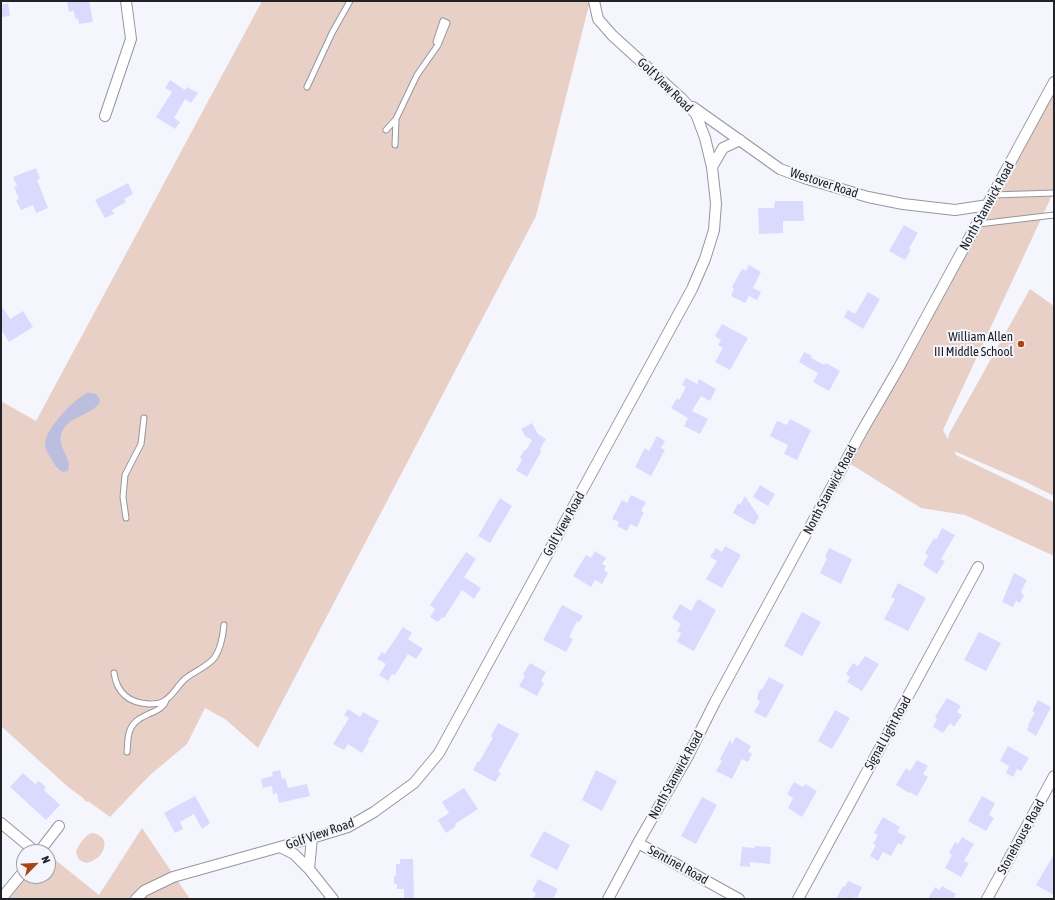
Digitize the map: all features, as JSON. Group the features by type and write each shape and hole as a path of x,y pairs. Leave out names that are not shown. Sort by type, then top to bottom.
{"street":[{"path":"105,116 131,39 126,1"},
{"name":"Golf View Road","path":"136,899 144,891 173,877 348,827 374,812 414,783 438,752 692,289 705,259 714,230 716,203 712,167 706,138 696,114 682,99 607,30 598,19 594,1"},
{"name":"North Stanwick Road","path":"608,899 688,756 715,702 862,431 888,388 1054,82"},
{"name":"Westover Road","path":"682,99 780,169 804,178 868,197 903,204 955,210 988,205"},
{"path":"712,167 723,148 740,140"},
{"name":"Signal Light Road","path":"798,899 978,567"},
{"name":"Stonehouse Road","path":"988,899 1054,776"},
{"path":"1,823 26,844"},
{"path":"45,844 59,826"},
{"path":"309,869 312,838"},
{"name":"Sentinel Road","path":"638,843 739,899"},
{"path":"280,847 294,854 309,869 333,899"},
{"path":"2,899 16,881"}],"lane":[{"path":"307,87 332,34 350,1"},
{"path":"386,130 396,119 417,75 438,44 446,23 443,21 436,42"},
{"path":"395,145 396,119"},
{"path":"993,195 1054,193"},
{"path":"977,224 1054,214"},
{"path":"126,518 123,497 125,475 141,444 144,418"},
{"path":"127,752 129,731 132,725 141,717 161,708 166,700 185,679 215,658 221,643 224,625"},
{"path":"114,673 117,687 128,698 148,704 155,704 166,700"}],"shaded area":[{"path":"262,1 590,1 536,216 258,748 225,719 205,708 187,744 149,776 110,817 88,801 86,802 68,787 1,726 1,401 36,421"},
{"path":"1054,86 1054,191 943,430 948,439 949,434 1030,289 1054,306 1054,496 1026,482 954,451 956,455 1054,502 1054,556 965,515 921,508 849,463"},
{"path":"142,828 190,899 9,899 21,884 56,884 56,860 99,895"},
{"path":"91,833 102,838 104,847 98,857 93,861 86,863 79,860 76,852 82,841"}],"water":[{"path":"87,393 96,394 100,402 92,410 71,421 63,430 61,441 69,466 68,471 63,472 56,466 47,451 45,444 46,438 61,415 75,401"}],"building":[{"path":"67,1 89,1 93,22 79,24 78,18 75,19 74,11 69,12"},
{"path":"8,3 10,16 1,17 1,5"},
{"path":"170,80 185,90 187,87 198,93 191,103 185,99 174,118 180,122 175,129 156,117 172,92 165,88"},
{"path":"36,168 40,179 37,180 48,208 36,213 33,205 21,210 16,200 19,199 14,187 17,186 13,177"},
{"path":"128,183 133,194 124,199 126,202 112,210 114,214 105,218 95,200"},
{"path":"775,201 803,201 804,221 783,221 783,233 759,234 758,208 774,208"},
{"path":"904,225 918,233 909,248 911,250 905,260 889,251"},
{"path":"749,265 761,272 753,288 761,292 757,300 749,296 745,303 731,296 734,288 732,287 742,269 746,271"},
{"path":"868,292 880,299 863,329 844,317 848,310 855,314"},
{"path":"1,305 10,319 23,311 33,327 9,342 1,329"},
{"path":"722,324 748,338 730,370 715,362 723,348 718,345 721,340 715,336"},
{"path":"804,352 812,356 811,358 824,365 826,363 840,371 829,391 813,382 818,373 799,362"},
{"path":"686,378 697,384 699,379 716,389 710,401 701,396 692,411 708,419 700,434 684,426 688,418 671,408 677,398 679,400 686,387 682,385"},
{"path":"790,419 811,430 797,460 784,454 788,445 770,436 777,421 787,425"},
{"path":"532,423 538,434 546,439 540,449 541,452 527,477 516,470 522,460 520,457 532,440 525,436 521,429"},
{"path":"657,436 665,441 661,448 665,450 651,476 635,467 645,448 649,451"},
{"path":"760,485 775,494 768,506 753,497"},
{"path":"631,495 646,502 641,511 644,512 637,527 630,524 627,531 617,526 619,522 612,519 622,500 627,503"},
{"path":"745,496 759,517 754,525 733,513 738,503 740,505"},
{"path":"500,498 512,506 490,543 478,536"},
{"path":"942,528 955,535 941,559 945,561 937,574 923,565 928,556 925,553 934,538 936,540"},
{"path":"725,546 741,555 722,588 706,579 717,561 710,557 716,548 722,552"},
{"path":"829,548 852,559 841,584 820,573 827,558 825,557"},
{"path":"595,551 606,558 602,564 606,566 604,570 608,573 602,584 595,580 591,587 573,576 586,555 591,558"},
{"path":"466,552 476,559 464,577 481,588 474,599 462,590 444,618 442,617 438,622 430,617 435,609 430,605"},
{"path":"1014,573 1027,580 1021,592 1024,595 1020,603 1016,601 1013,607 1002,602"},
{"path":"898,583 926,598 908,631 884,619 895,599 891,597"},
{"path":"698,599 716,610 694,651 677,642 681,633 677,631 681,624 672,618 680,604 691,611"},
{"path":"562,605 583,616 579,622 577,621 569,637 573,639 566,652 543,640"},
{"path":"802,612 821,622 802,656 784,646"},
{"path":"403,627 412,633 408,639 423,649 416,659 408,654 395,675 392,674 388,681 379,675 386,664 377,659 382,652 385,654"},
{"path":"979,632 1001,643 986,671 964,660"},
{"path":"865,656 879,664 862,691 847,682 850,677 846,674 853,663 858,666"},
{"path":"530,663 546,672 541,681 544,683 537,696 519,686 525,676 523,674"},
{"path":"769,677 784,685 766,718 754,712 760,702 757,699 759,691 763,688"},
{"path":"947,698 961,706 957,712 962,715 954,727 950,723 943,733 933,727 937,719 935,717"},
{"path":"1038,700 1051,707 1036,736 1027,730 1035,712 1032,711"},
{"path":"348,709 360,717 363,712 379,721 362,753 348,744 344,750 333,744 349,718 344,715"},
{"path":"835,710 850,718 832,749 818,741"},
{"path":"498,723 519,734 498,772 501,773 495,782 473,770 493,738 491,736"},
{"path":"736,737 751,746 748,751 752,754 748,762 742,759 732,779 716,771 722,761 720,759 730,740 732,744"},
{"path":"1008,746 1029,758 1021,771 1017,769 1013,777 1006,773 1009,766 1000,761"},
{"path":"917,760 928,766 923,774 928,777 917,796 896,785 906,768 910,771"},
{"path":"280,770 282,779 285,778 288,788 307,784 310,796 279,803 277,793 273,794 272,786 263,788 261,779 273,776 272,772"},
{"path":"596,770 617,781 602,811 582,800"},
{"path":"23,773 35,784 39,781 46,787 44,790 60,805 46,820 10,787"},
{"path":"794,782 803,787 805,784 817,791 802,817 788,808 793,798 787,794"},
{"path":"464,788 478,809 455,824 456,826 446,833 438,820 449,813 442,802"},
{"path":"195,796 210,823 202,829 194,814 180,822 183,829 175,833 164,813"},
{"path":"982,796 995,803 989,815 994,818 986,831 968,821"},
{"path":"702,797 717,805 696,844 681,836"},
{"path":"883,817 900,827 897,832 906,836 901,845 898,843 891,856 883,852 878,861 870,856 876,845 873,844 878,835 874,833"},
{"path":"544,831 570,845 557,870 530,856"},
{"path":"962,837 974,844 964,861 969,863 961,877 945,868 952,855 949,853 955,842 958,844"},
{"path":"755,846 771,847 770,864 750,862 750,867 740,866 742,847 755,848"},
{"path":"1054,854 1054,895 1036,885"},
{"path":"400,859 413,859 414,899 404,899 404,889 397,889 397,884 394,884 396,864 400,864"},
{"path":"538,879 558,889 553,899 533,899 536,893 532,891"},
{"path":"848,881 862,887 857,898 836,899 843,886 845,887"},
{"path":"942,886 956,894 953,899 928,899 935,887 939,890"}],"place":[{"name":"William Allen III Middle School","path":"1021,344"}]}
